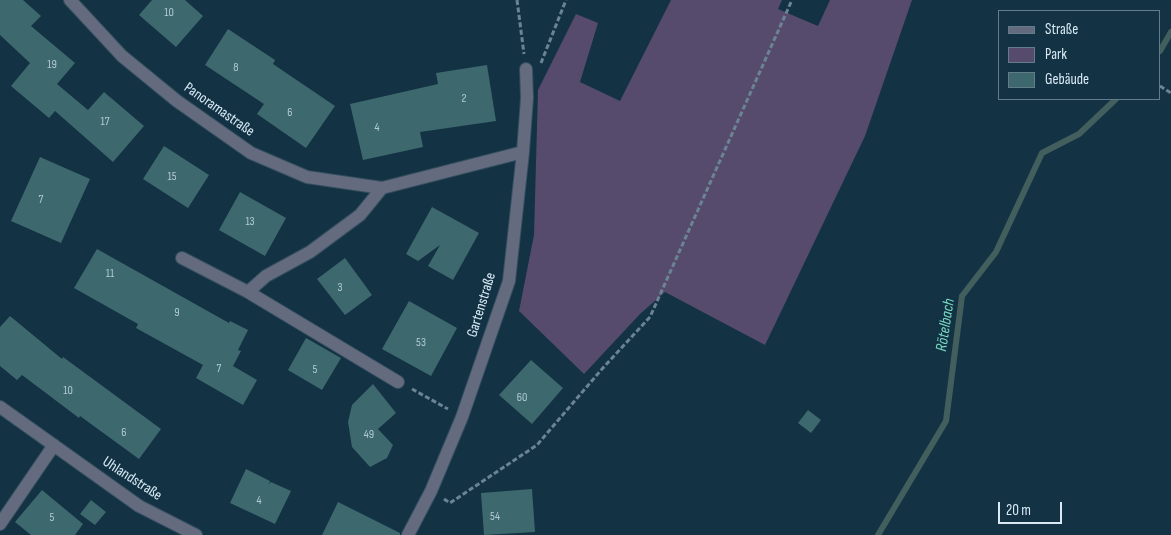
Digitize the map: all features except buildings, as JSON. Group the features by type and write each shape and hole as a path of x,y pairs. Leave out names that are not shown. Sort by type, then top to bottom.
{"street":[{"name":"Panoramastraße","path":"70,0 122,56 177,101 251,152 307,177 382,188 523,152"},
{"name":"Gartenstraße","path":"408,535 431,491 462,417 508,281 523,152 527,98 532,70"},
{"path":"248,292 266,276 310,252 360,215 382,188"},
{"path":"182,258 248,292 398,382"},
{"name":"Uhlandstraße","path":"0,407 139,506 196,535"},
{"path":"0,524 54,445"}],"path":[{"path":"517,0 532,70"},
{"path":"532,70 566,0"},
{"path":"431,491 450,504 538,445 602,369 650,317 792,0"},
{"path":"398,382 462,417"}],"green space":[{"path":"671,0 782,0 778,9 818,26 830,0 912,0 865,136 765,345 665,292 640,314 584,374 519,311 534,235 538,90 576,14 598,23 580,82 620,101"}],"waterway":[{"name":"Rötelbach","path":"1161,49 1171,32"},
{"name":"Rötelbach","path":"878,535 946,421 962,296 996,252 1042,153 1079,134 1115,100"}]}
